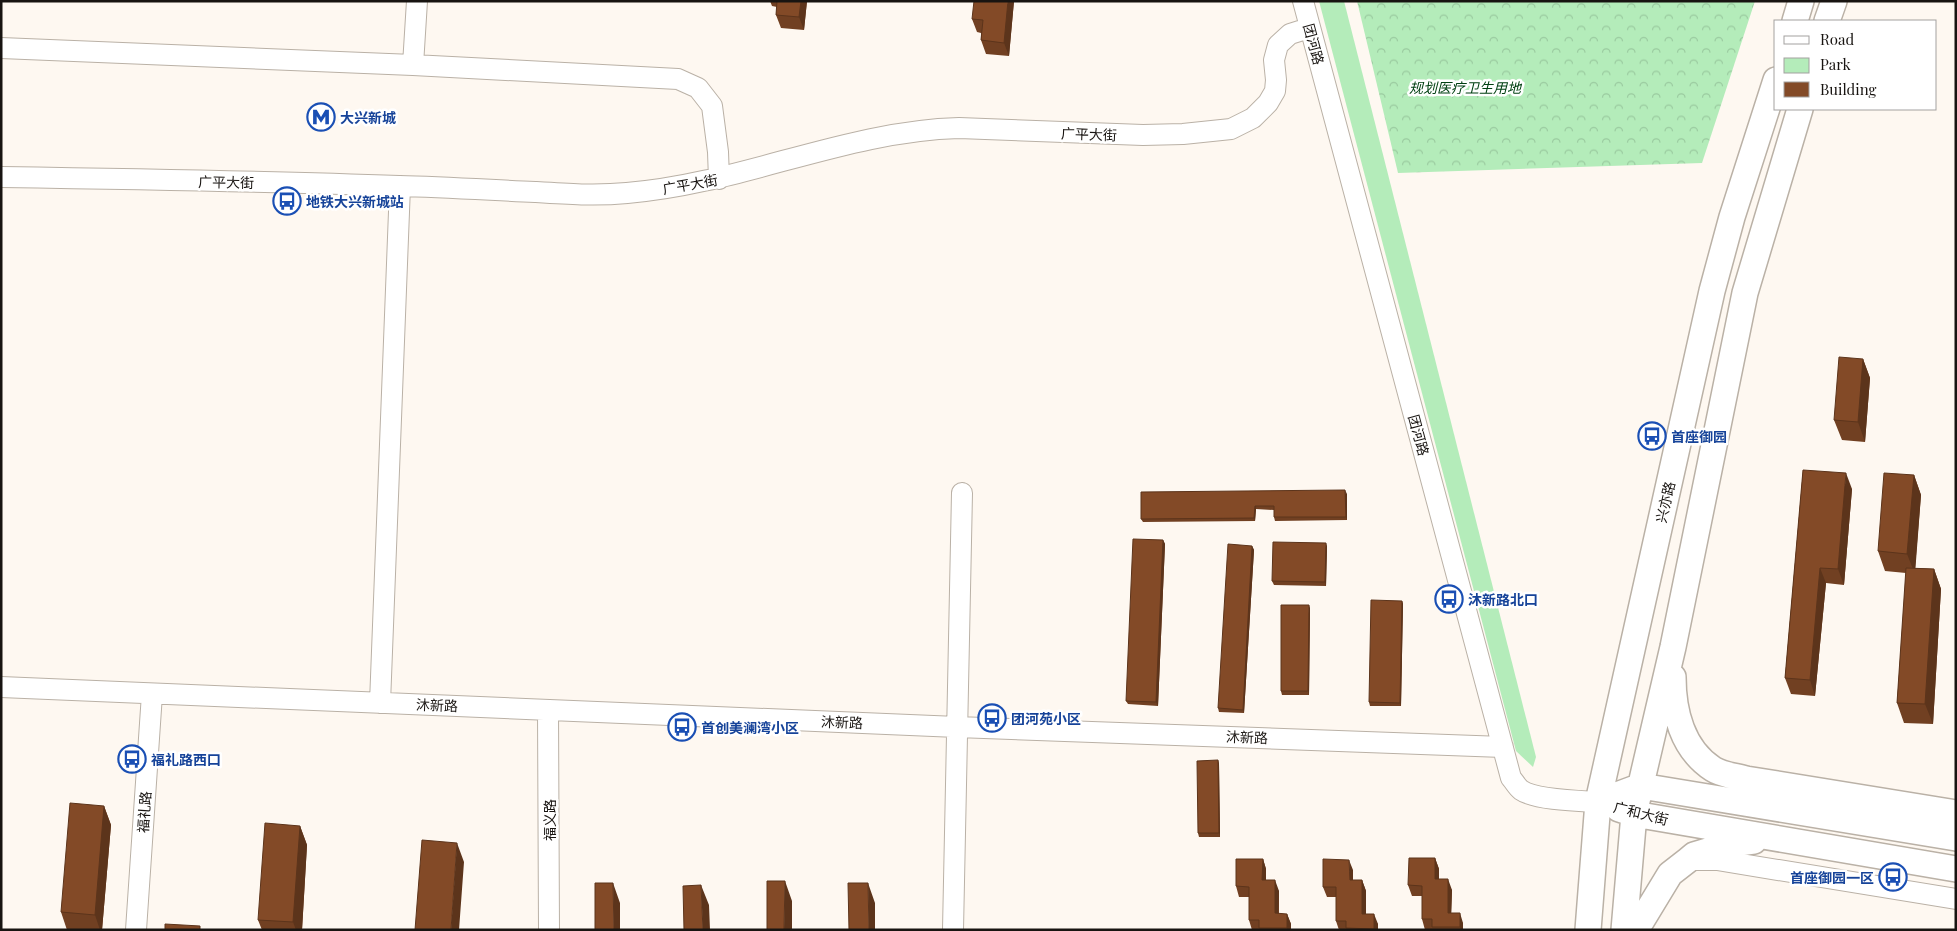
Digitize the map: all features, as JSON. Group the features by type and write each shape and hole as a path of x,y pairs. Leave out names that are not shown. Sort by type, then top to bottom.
{"main road":[{"path":"1795,20 1801,1"},
{"path":"1827,20 1834,1"},
{"name":"兴亦路","path":"1588,930 1598,802 1712,291 1732,217 1774,86"},
{"path":"1624,930 1634,814 1673,647 1745,293 1800,110"},
{"path":"1673,647 1673,683 1678,723 1690,747 1714,770 1746,779 1956,813"},
{"name":"广和大街","path":"1598,802 1641,786 1956,838"},
{"name":"广和大街","path":"1598,802 1634,814 1956,869"},
{"path":"1636,930 1670,874 1694,855 1731,844 1775,838"}],"street":[{"path":"413,65 417,1"},
{"name":"团河路","path":"1303,1 1511,778 1521,790 1532,794 1598,802"},
{"name":"广平大街","path":"1,177 400,186 599,195 672,188 719,179 852,143 934,128 1144,135 1183,134 1231,129 1253,118 1268,103 1275,92 1274,60 1278,45 1290,34 1309,28"},
{"path":"1,48 413,65 678,80 698,88 712,106 718,152 719,179"},
{"path":"380,703 400,186"},
{"path":"953,930 962,493"},
{"name":"沐新路","path":"1,688 957,727 1503,746"},
{"name":"福礼路","path":"136,930 152,694"},
{"name":"福义路","path":"548,710 549,930"},
{"path":"1688,860 1717,860 1956,898"}],"green space":[{"path":"1319,1 1344,1 1536,757 1533,767 1516,751"},
{"name":"规划医疗卫生用地","path":"1357,1 1755,1 1702,163 1398,173"}],"building":[{"path":"777,1 801,1 799,17 776,15"},
{"path":"974,1 1008,1 1004,43 981,40 983,20 972,19"},
{"path":"1839,357 1863,359 1858,422 1834,420"},
{"path":"1803,470 1846,473 1838,569 1820,568 1810,680 1785,678"},
{"path":"1884,473 1914,475 1907,554 1878,551"},
{"path":"1345,490 1346,517 1274,517 1274,506 1255,506 1254,518 1141,519 1141,492"},
{"path":"1133,539 1163,540 1156,702 1126,701"},
{"path":"1273,542 1326,543 1325,582 1272,581"},
{"path":"1228,544 1252,546 1243,710 1218,708"},
{"path":"1906,568 1934,569 1925,704 1897,703"},
{"path":"1371,600 1402,601 1400,703 1369,702"},
{"path":"1281,605 1309,605 1308,691 1281,691"},
{"path":"1218,760 1219,833 1198,833 1197,761"},
{"path":"70,803 104,806 95,915 61,912"},
{"path":"265,823 300,826 293,922 258,920"},
{"path":"422,840 457,843 451,930 415,930"},
{"path":"1409,858 1435,858 1435,879 1448,879 1448,913 1460,913 1460,927 1432,927 1432,919 1422,919 1422,886 1408,885"},
{"path":"1236,859 1263,859 1262,880 1275,880 1275,913 1287,914 1287,928 1259,928 1259,920 1249,920 1249,887 1236,886"},
{"path":"1323,859 1349,860 1350,880 1362,880 1362,914 1374,914 1374,929 1346,928 1346,921 1336,921 1336,887 1323,887"},
{"path":"767,881 785,881 784,930 767,930"},
{"path":"595,883 613,883 614,930 595,930"},
{"path":"848,883 868,883 869,930 849,930"},
{"path":"701,885 703,930 684,930 683,886"},
{"path":"165,924 200,926 200,930 165,930"}],"place":[{"name":"大兴新城","path":"321,117"},
{"name":"地铁大兴新城站","path":"287,201"},
{"name":"首座御园","path":"1652,436"},
{"name":"沐新路北口","path":"1449,599"},
{"name":"团河苑小区","path":"992,718"},
{"name":"首创美澜湾小区","path":"682,727"},
{"name":"福礼路西口","path":"132,759"},
{"name":"首座御园一区","path":"1893,877"}]}
